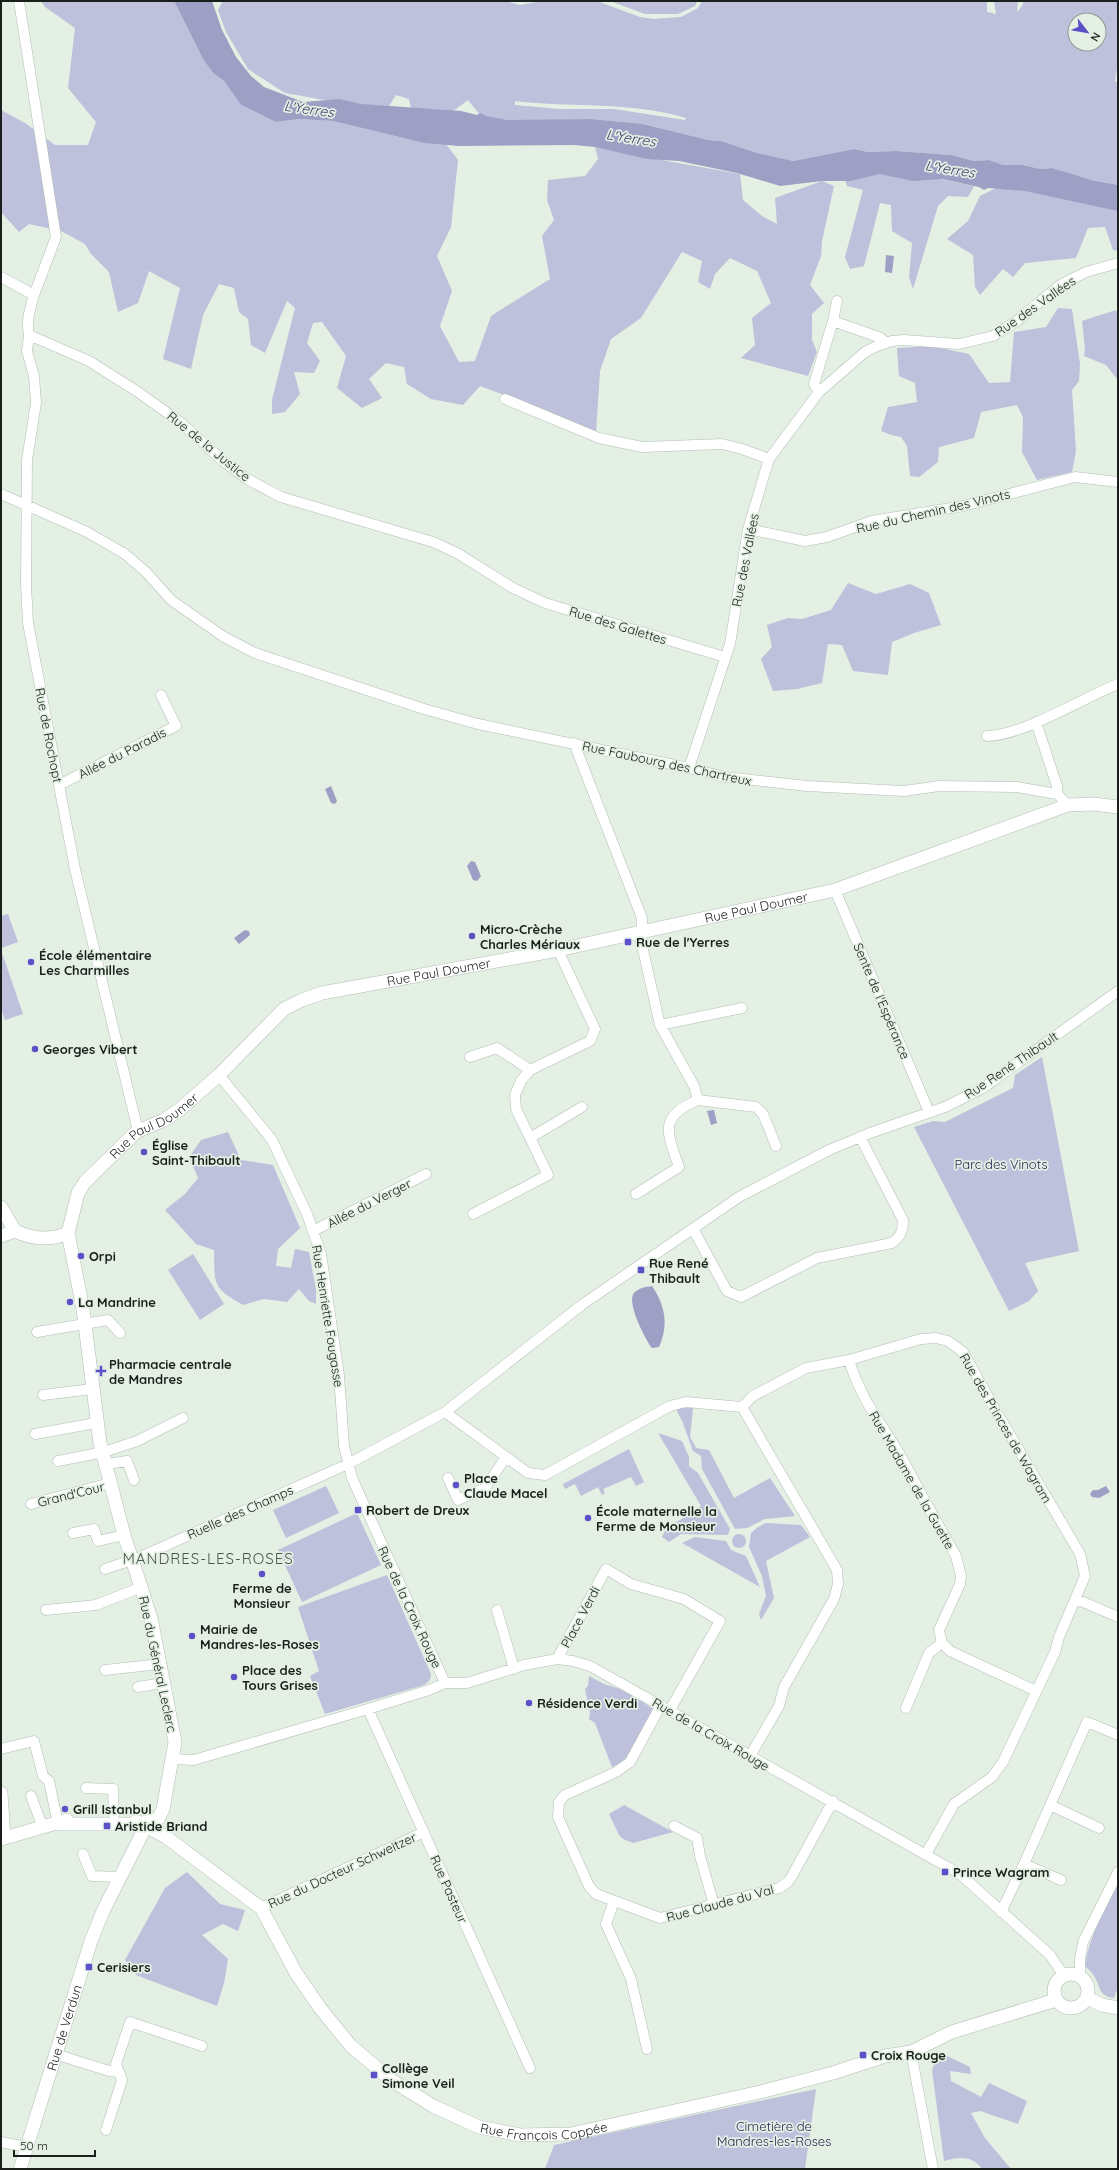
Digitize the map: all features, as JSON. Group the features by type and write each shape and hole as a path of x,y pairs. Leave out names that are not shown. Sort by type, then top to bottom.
{"street":[{"path":"19,1 56,237 28,315 27,325 29,334"},
{"name":"Rue des Vallées","path":"689,768 730,644 748,529 769,459 819,392 865,352 886,342 904,340 959,344 993,336 1017,321 1060,285 1086,272 1118,263"},
{"path":"1,277 34,295"},
{"path":"819,392 814,384 833,321 837,301"},
{"path":"833,321 881,338 886,342"},
{"name":"Rue de Rochopt","path":"29,334 27,351 34,376 36,403 27,460 28,507 26,585 28,623 76,869 138,1130"},
{"name":"Rue de la Justice","path":"29,334 89,361 138,392 180,422 223,461 264,488 298,502 433,542 457,553 513,588"},
{"path":"505,399 599,438 642,447 722,444 742,449 769,459"},
{"name":"Rue du Chemin des Vinots","path":"748,529 805,541 827,537 872,521 963,506 1075,476 1118,482"},
{"name":"Rue Faubourg des Chartreux","path":"1,494 86,532 125,554 146,572 171,600 239,646 255,653 424,709 478,724 574,743 725,777 807,786 904,790 940,786 978,785 1016,788 1057,794"},
{"name":"Rue des Galettes","path":"513,588 545,603 725,657"},
{"path":"987,736 998,736 1036,722 1118,684"},
{"name":"Allée du Paradis","path":"59,785 176,726 161,695"},
{"path":"1036,722 1058,786 1057,794 1068,806"},
{"path":"574,743 642,918 641,941 660,1025 694,1086 698,1100"},
{"name":"Rue Paul Doumer","path":"68,1233 78,1193 85,1182 138,1130 164,1120 179,1110 219,1074 284,1009 302,1000 322,993 558,950 642,930 835,890 1068,806 1093,804 1118,807"},
{"name":"Sente de l'Espérance","path":"835,890 929,1112"},
{"path":"473,1214 548,1174 516,1109 515,1095 521,1081 530,1070 590,1040 595,1029 558,950"},
{"name":"Rue René Thibault","path":"348,1464 445,1412 582,1304 739,1197 782,1173 860,1137 945,1107 983,1088 1118,991"},
{"path":"660,1025 742,1008"},
{"path":"470,1057 491,1048 497,1048 530,1070"},
{"name":"Rue Henriette Fougasse","path":"219,1074 272,1140 307,1214 321,1254 339,1375 344,1446 348,1464"},
{"path":"636,1194 679,1167 668,1135 668,1124 673,1115 684,1106 698,1100 756,1107 763,1114 776,1146"},
{"path":"530,1138 582,1107"},
{"path":"693,1229 727,1292 741,1297 817,1258 892,1243 903,1231 903,1220 860,1137"},
{"name":"Allée du Verger","path":"313,1231 426,1174"},
{"path":"1,1207 15,1231"},
{"path":"1,1236 15,1231 39,1239 60,1236 68,1233"},
{"name":"Rue du Général Leclerc","path":"68,1233 85,1324 96,1423 124,1535 151,1618 175,1742 163,1810 158,1818 139,1824"},
{"path":"37,1332 108,1320 120,1333"},
{"name":"Rue des Princes de Wagram","path":"742,1407 753,1396 806,1368 849,1360 921,1339 936,1338 948,1341 963,1352 1080,1554 1085,1576 1059,1636 1055,1652 1004,1762 992,1777 954,1804 926,1854"},
{"name":"Rue Madame de la Guette","path":"849,1360 856,1382 869,1407 904,1462 956,1556 961,1576 960,1584 939,1630 942,1643"},
{"path":"43,1394 92,1389"},
{"path":"445,1412 528,1473 544,1475 670,1406 686,1402 742,1407 837,1570 838,1584 834,1599 784,1687 780,1706 750,1756"},
{"path":"105,1458 183,1418"},
{"path":"35,1434 96,1423"},
{"path":"448,1478 458,1500 485,1488 506,1457"},
{"path":"58,1462 105,1458 127,1461 134,1480"},
{"name":"Ruelle des Champs","path":"105,1569 132,1560 348,1464"},
{"name":"Rue de la Croix Rouge","path":"348,1464 352,1478 444,1682 467,1683 514,1668 557,1659 573,1661 590,1666 833,1801 960,1874 1000,1912 1050,1955 1064,1976"},
{"name":"Grand'Cour","path":"31,1504 110,1483"},
{"path":"73,1533 94,1529 98,1541 124,1535"},
{"name":"Place Verdi","path":"557,1659 606,1569 631,1584 684,1600 720,1621 670,1710"},
{"path":"46,1610 96,1605 142,1587"},
{"path":"1076,1599 1118,1617"},
{"path":"497,1610 514,1668"},
{"path":"906,1708 929,1654 942,1643 950,1651 1036,1691"},
{"path":"105,1670 160,1664"},
{"path":"172,1759 194,1760 368,1710 429,1690 444,1682"},
{"path":"138,1686 164,1683"},
{"name":"Rue Claude du Val","path":"661,1705 630,1762 616,1772 565,1795 557,1809 558,1817 589,1886 596,1894 660,1918 779,1888 788,1882 833,1801"},
{"name":"Rue Pasteur","path":"368,1710 530,2068"},
{"path":"1000,1912 1024,1864 1087,1722 1118,1736"},
{"path":"1,1749 34,1741 43,1776 49,1781 58,1824"},
{"path":"86,1788 113,1790 114,1815"},
{"path":"1,1793 2,1839 58,1824 139,1824"},
{"path":"31,1796 43,1828"},
{"path":"1050,1805 1099,1828"},
{"name":"Rue François Coppée","path":"58,1824 78,1817 114,1815 130,1817 139,1824 166,1837 261,1908 296,1974 320,2008 350,2045 391,2080 433,2106 454,2117 495,2131 539,2136 571,2134 760,2092 833,2073 885,2056 911,2052 952,2032 1056,2000"},
{"name":"Rue de Verdun","path":"20,2169 91,1941 120,1877 142,1834 139,1824"},
{"path":"674,1826 697,1838 700,1856 714,1905"},
{"name":"Rue du Docteur Schweitzer","path":"261,1908 424,1832"},
{"path":"83,1854 92,1876 120,1877"},
{"path":"1024,1864 1061,1880"},
{"path":"1080,1976 1069,1974 1059,1979 1054,1989 1056,2000 1064,2007 1069,2009 1080,2006 1087,1998 1088,1988 1080,1976 1080,1958 1084,1942 1118,1872"},
{"path":"614,1901 606,1924 631,1979 647,2049"},
{"path":"1087,1998 1102,2005 1118,2008"},
{"path":"106,2130 122,2080 116,2064 130,2022 202,2046"},
{"path":"911,2052 933,2169"},
{"path":"55,2054 109,2071 118,2070"},
{"path":"1,2142 27,2147"}],"green space":[{"path":"41,1 174,1 203,59 213,73 224,81 241,105 276,122 299,119 333,121 424,143 446,144 458,160 451,227 437,256 452,291 440,326 459,362 475,361 491,316 550,279 542,236 554,220 547,200 548,180 585,176 598,159 595,147 740,174 743,200 762,216 777,224 775,198 822,181 834,186 822,241 821,256 810,285 824,303 812,314 812,340 817,352 808,376 741,358 755,345 752,318 771,303 757,271 730,258 715,274 710,289 698,282 702,261 682,252 641,318 611,339 600,371 596,433 528,404 480,386 463,405 431,399 407,384 404,367 386,363 369,379 382,398 362,408 337,388 346,356 322,322 313,323 307,343 320,361 314,373 294,372 300,394 285,412 272,414 272,400 295,308 287,301 265,353 251,345 248,319 239,312 234,288 219,284 203,315 191,369 163,359 180,288 149,271 138,303 118,312 109,272 91,254 85,244 61,231 29,224 19,232 1,212 1,110 25,123 55,145 88,145 96,122 68,88 75,28 45,7"},
{"path":"223,1 505,1 520,5 542,1 597,1 640,17 653,19 681,17 698,8 702,1 987,1 987,12 996,14 994,1 1018,1 1017,12 1024,1 1118,1 1118,62 1115,81 1118,83 1118,185 1081,178 1052,168 1040,169 1023,165 1003,165 989,160 974,161 951,155 896,151 868,152 854,149 793,161 757,153 721,141 708,140 643,124 591,119 552,120 555,125 484,120 468,100 448,115 412,114 409,99 396,95 386,111 285,93 248,69 226,32 218,10","holes":["515,101 644,109 686,118 685,120 614,109 559,109 515,105"]},
{"path":"610,1 697,1 695,6 678,14 645,14"},
{"path":"881,167 974,186 968,197 948,196 938,206 913,289 909,277 912,243 892,231 891,205 880,203 864,266 850,269 845,257 863,190 847,186 842,170"},
{"path":"1004,184 1118,207 1118,251 1113,250 1105,227 1088,228 1076,258 1025,263 1013,277 1003,269 980,295 975,287 973,255 947,239 968,221 980,196"},
{"path":"1058,308 1072,309 1080,364 1079,381 1072,390 1076,451 1072,472 1037,480 1022,452 1023,417 1017,405 981,412 974,438 939,447 938,462 919,477 910,476 907,446 901,437 881,431 888,407 917,402 915,383 899,376 897,348 931,346 969,354 989,383 1010,382 1014,332 1046,327"},
{"path":"1116,310 1118,315 1118,380 1106,365 1084,356 1085,349 1082,321"},
{"path":"848,583 876,594 910,584 929,593 941,625 914,633 892,642 888,675 853,671 842,645 828,644 822,683 797,689 773,691 761,659 772,647 767,625 788,618 802,619 831,610"},
{"path":"8,914 18,942 1,948 1,916"},
{"path":"1,950 23,1014 5,1020 1,1008"},
{"name":"Parc des Vinots","path":"1042,1057 1079,1251 1025,1263 1038,1291 1029,1301 1009,1311 914,1127 933,1121 945,1122 1013,1088 1015,1075"},
{"path":"228,1132 241,1160 273,1165 300,1228 278,1249 276,1266 291,1268 295,1249 309,1252 316,1290 316,1304 309,1301 299,1289 287,1302 264,1299 243,1305 233,1299 225,1294 217,1284 214,1270 214,1250 196,1244 165,1210 185,1194 198,1178 189,1157 201,1140"},
{"path":"193,1254 224,1304 200,1320 168,1270"},
{"path":"683,1407 693,1408 690,1437 696,1448 709,1450 734,1498 770,1478 795,1516 765,1519 747,1528 735,1529 702,1469 701,1456 693,1451 683,1423 676,1409"},
{"path":"658,1433 682,1441 689,1457 689,1466 698,1473 730,1529 728,1535 681,1534 669,1542 662,1537 666,1529 701,1506"},
{"path":"629,1449 644,1482 636,1486 631,1477 603,1489 605,1493 602,1495 598,1487 581,1496 575,1484 565,1489 563,1484"},
{"path":"326,1486 339,1513 286,1538 273,1510"},
{"path":"357,1513 381,1565 302,1602 278,1550"},
{"path":"766,1523 801,1525 810,1537 766,1561 774,1598 761,1620 759,1614 766,1596 762,1576 749,1547 751,1533"},
{"path":"739,1534 744,1536 746,1541 744,1546 739,1548 734,1546 732,1541 734,1536"},
{"path":"695,1537 726,1541 731,1550 746,1556 760,1587 682,1543"},
{"path":"387,1575 431,1674 430,1680 424,1685 325,1714 310,1676 319,1671 298,1607"},
{"path":"589,1676 604,1684 623,1690 655,1710 633,1761 621,1763 612,1767 595,1723 589,1719 590,1713 585,1689 588,1686"},
{"path":"624,1805 673,1832 633,1843 623,1839 619,1835 609,1814"},
{"path":"187,1872 220,1904 245,1910 238,1931 223,1924 202,1935 228,1959 224,1983 217,2006 136,1975 125,1960 165,1888"},
{"path":"1118,1884 1118,1987 1114,1998 1102,1993 1093,1975 1085,1966 1090,1944 1102,1914"},
{"path":"939,2052 970,2067 971,2074 950,2071 951,2081 981,2097 989,2083 1027,2101 1018,2124 980,2111 971,2113 985,2138 1011,2169 982,2169 974,2161 965,2158 944,2161 932,2070"},
{"name":"Cimetière de Mandres-les-Roses","path":"816,2089 805,2169 545,2169 554,2145"}],"water":[{"name":"L'Yerres","path":"174,1 212,1 222,30 236,57 251,76 264,87 303,102 340,99 361,104 461,111 477,115 480,113 486,116 507,120 591,119 643,124 708,140 721,141 757,153 793,161 854,149 868,152 896,151 951,155 974,161 989,160 1003,165 1023,165 1040,169 1052,168 1091,180 1118,185 1118,211 1025,191 988,188 984,190 979,187 942,179 913,181 880,174 850,181 822,181 780,186 737,173 679,161 647,159 595,147 574,145 459,146 424,143 333,121 299,119 276,122 241,105 224,81 213,73 203,59"},
{"path":"886,255 894,256 892,273 885,272"},
{"path":"331,786 337,801 335,804 331,803 325,789"},
{"path":"471,861 475,862 481,876 477,881 473,880 467,866"},
{"path":"245,930 249,931 250,935 239,944 234,938"},
{"path":"714,1110 717,1123 711,1125 707,1111"},
{"path":"652,1286 663,1308 665,1323 659,1347 652,1348 637,1320 632,1304 632,1298 634,1293 638,1290"},
{"path":"1106,1486 1110,1492 1099,1498 1092,1497 1090,1494 1093,1490 1098,1490"}],"place":[{"name":"Micro-Crèche Charles Mériaux","path":"472,936"},
{"name":"Rue de l'Yerres","path":"628,942"},
{"name":"École élémentaire Les Charmilles","path":"31,962"},
{"name":"Georges Vibert","path":"35,1049"},
{"name":"Église Saint-Thibault","path":"144,1152"},
{"name":"Orpi","path":"81,1256"},
{"name":"Rue René Thibault","path":"641,1270"},
{"name":"La Mandrine","path":"70,1302"},
{"name":"Pharmacie centrale de Mandres","path":"101,1371"},
{"name":"Place Claude Macel","path":"456,1485"},
{"name":"Robert de Dreux","path":"358,1510"},
{"name":"École maternelle la Ferme de Monsieur","path":"588,1518"},
{"name":"Ferme de Monsieur","path":"262,1574"},
{"name":"Mairie de Mandres-les-Roses","path":"192,1636"},
{"name":"Place des Tours Grises","path":"234,1677"},
{"name":"Résidence Verdi","path":"529,1703"},
{"name":"Grill Istanbul","path":"65,1809"},
{"name":"Aristide Briand","path":"107,1826"},
{"name":"Prince Wagram","path":"945,1872"},
{"name":"Cerisiers","path":"89,1967"},
{"name":"Croix Rouge","path":"863,2055"},
{"name":"Collège Simone Veil","path":"374,2075"}],"district":[{"name":"MANDRES-LES-ROSES","path":"208,1559"}]}
